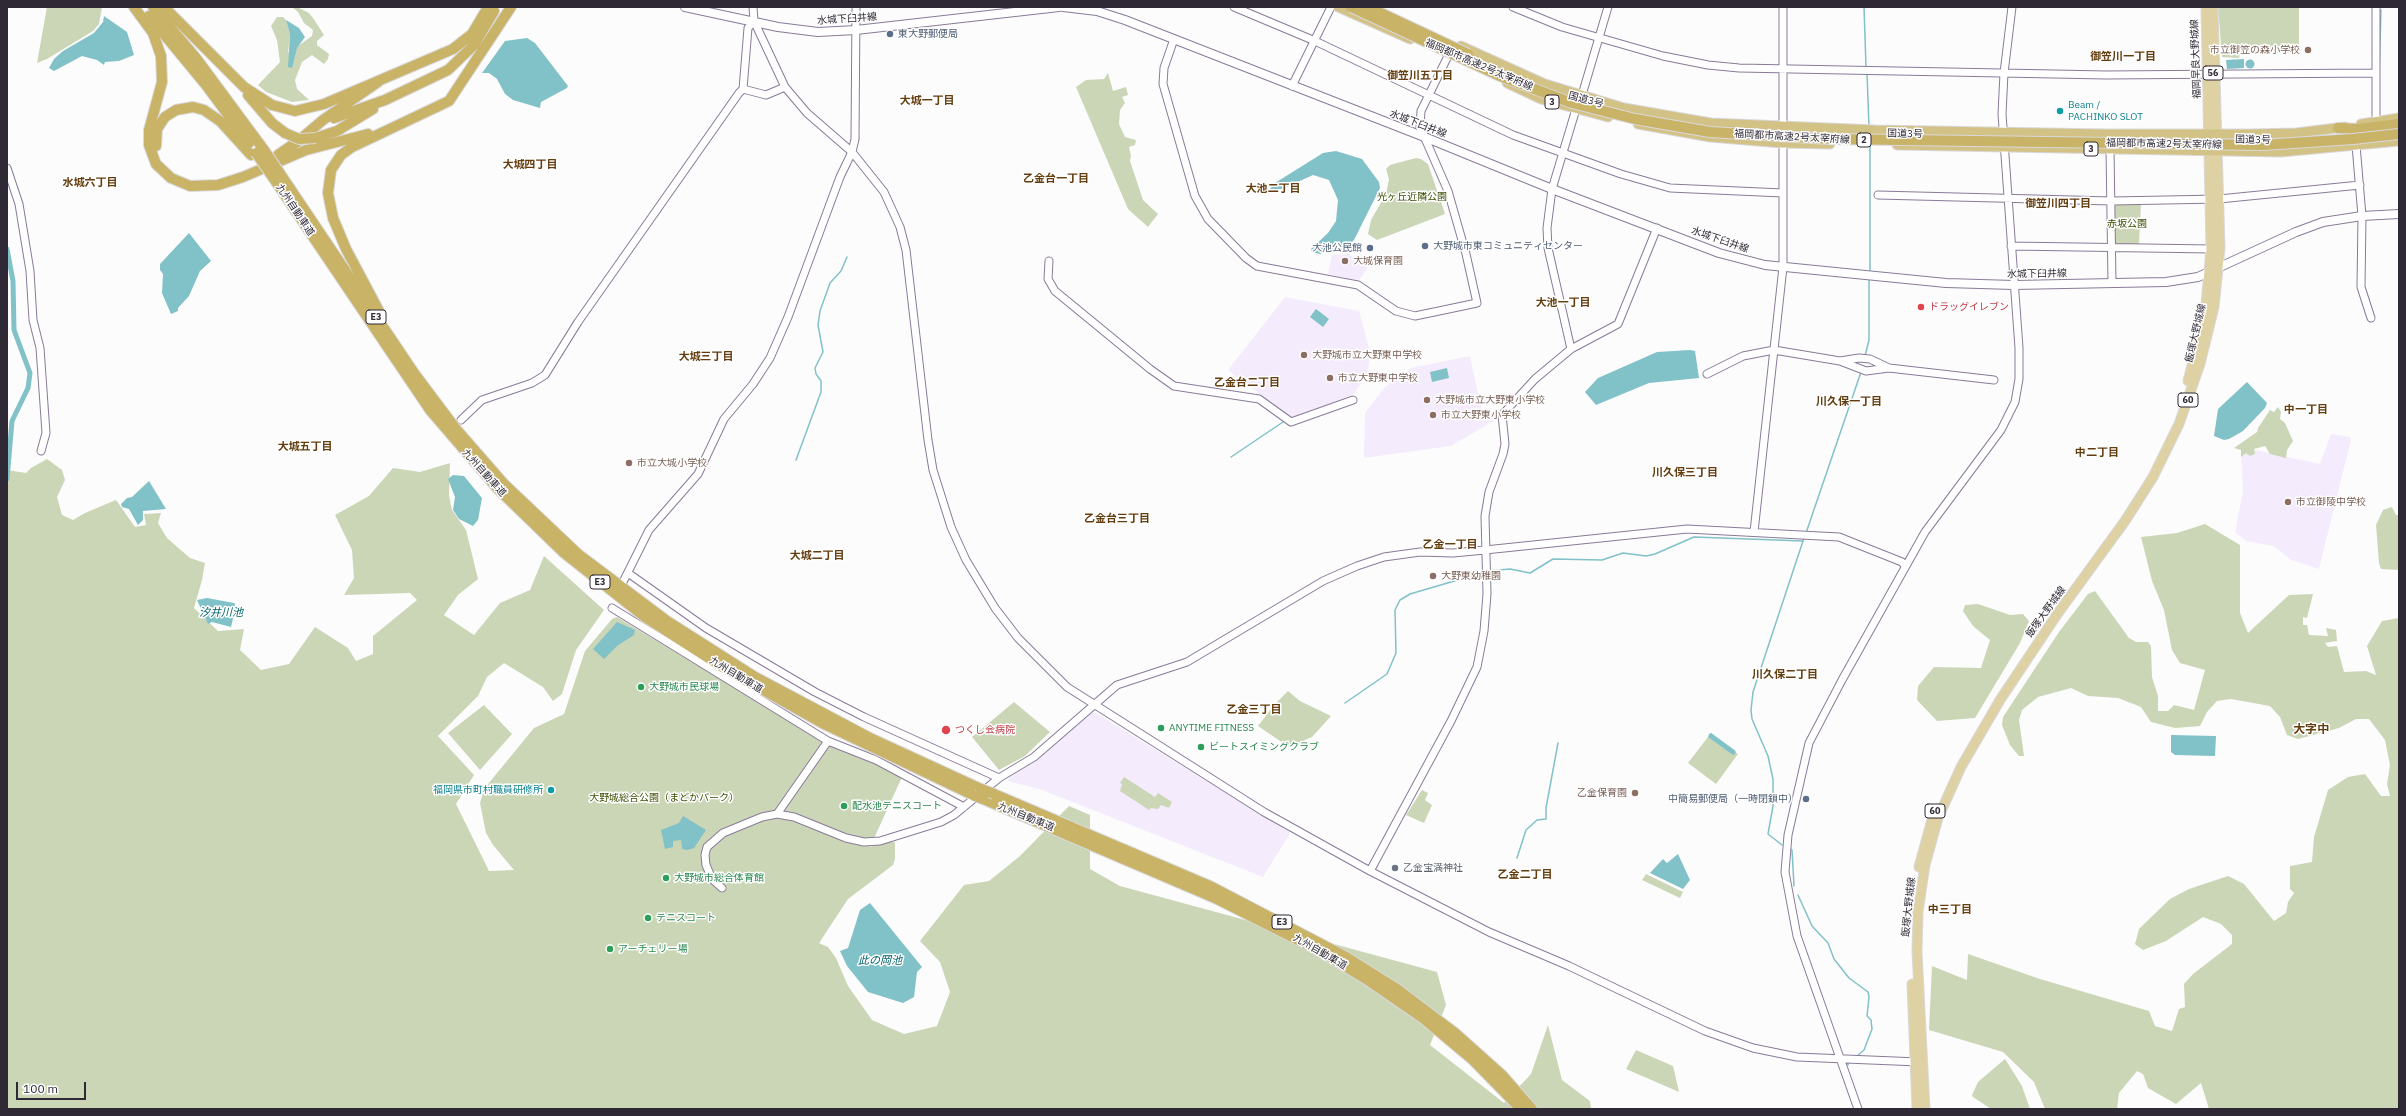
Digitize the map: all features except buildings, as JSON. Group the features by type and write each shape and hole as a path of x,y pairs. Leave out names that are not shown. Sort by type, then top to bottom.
{"highway":[{"path":"134,7 153,33 162,64 162,82 150,130 150,151 160,169 177,181 197,186 226,182 306,150 357,138 396,125"},
{"name":"九州自動車道","path":"140,7 192,68 257,153 414,373 479,456 504,484 578,554 617,586 703,645 826,716 977,792 983,800 1217,899 1320,951 1366,979 1424,1019 1473,1060 1521,1109"},
{"name":"九州自動車道","path":"153,7 196,58 257,153"},
{"path":"164,7 231,76 268,119 285,133 299,139 345,126 385,100 440,75 456,65 474,45 495,7"},
{"path":"231,76 266,102 280,108 294,111 316,107 378,82 460,44 477,28 488,7"},
{"path":"488,42 501,7"},
{"path":"488,42 506,7"},
{"path":"479,456 424,384 382,317 346,249 332,213 328,181 337,160 352,147 449,101 510,7"},
{"name":"国道3号","path":"1338,7 1541,99 1576,110 1681,133 1782,143 2281,152 2399,141"},
{"name":"福岡都市高速2号太宰府線","path":"1351,7 1455,56 1558,98 1635,119 1710,132 1830,139 2241,145 2324,142 2399,134"},
{"name":"福岡都市高速2号太宰府線","path":"1368,7 1503,70 1545,87 1605,106 1712,127 1831,133 2191,138 2309,137 2399,128"},
{"name":"国道3号","path":"1379,7 1501,65 1545,84 1624,108 1688,120 1743,126 2003,133 2213,135 2296,133 2399,118"},
{"path":"257,153 220,121 204,110 193,107 181,108 170,113 161,123 156,135 158,154 170,170 189,180 206,181 231,175 275,156 312,136 323,120 378,82"},
{"path":"2338,128 2388,126 2399,124"},
{"name":"九州自動車道","path":"273,175 324,255 401,370 450,436 523,515 563,552 645,617 724,668 822,723 977,792 994,794 1210,886 1346,957 1397,989 1455,1033 1502,1075 1532,1109"}],"main road":[{"name":"水城下臼井線","path":"684,7 804,31 856,30 1059,7"},
{"name":"水城下臼井線","path":"1063,7 1109,15 1422,136 1552,189 1732,257 1783,268 1946,283 2014,285 2166,282 2198,277 2219,266 2323,222 2362,216 2399,214"},
{"name":"福岡早良大野城線","path":"2209,10 2213,135"},
{"name":"飯塚大野城線","path":"1917,1109 1918,912 1925,865 1938,818 1961,767 2000,700 2036,644 2123,519 2167,450 2192,388 2209,328 2219,266 2213,135"},
{"name":"飯塚大野城線","path":"2123,519 2163,445 2181,401 2205,316 2215,199"},
{"name":"飯塚大野城線","path":"1918,1062 1924,1109"}],"street":[{"path":"753,7 754,21 785,87 807,113 852,152 884,192 900,227 906,250 928,440 934,470 951,527 978,582 1018,638 1068,687 1092,704 1264,812 1370,871 1490,932 1566,965 1704,1031 1760,1049 1797,1057 1918,1062"},
{"path":"623,582 646,534 694,481 724,419 753,384 770,358 856,139 856,7"},
{"path":"1234,7 1315,41 1513,135 1562,154 1636,179 1670,188 1783,193"},
{"path":"1292,86 1331,7"},
{"path":"1512,7 1598,38 1708,65 1862,71 2210,76 2375,73"},
{"path":"1582,95 1608,7"},
{"path":"1754,532 1783,268 1783,7"},
{"path":"1858,1109 1842,1060 1797,936 1785,872 1788,835 1809,743 1905,566 1937,513 2001,430 2015,402 2019,364 2008,198 2003,148 2004,73 2012,7"},
{"path":"2376,7 2376,122"},
{"path":"461,420 482,400 532,383 548,373 578,322 743,89 748,28 754,21"},
{"path":"1174,39 1164,68 1163,84 1195,196 1208,218 1246,258 1257,266 1358,284 1396,311 1408,315 1418,316 1477,303 1466,254 1448,191 1438,165 1422,136 1421,114 1428,95 1448,56"},
{"path":"743,89 766,95 785,87"},
{"path":"1571,349 1548,248 1548,208 1562,154 1576,110"},
{"path":"2356,145 2362,216 2361,287 2371,318"},
{"path":"2110,150 2112,201 2112,283"},
{"path":"7,168 19,204 30,270 34,320 40,348 46,433 41,450"},
{"path":"1878,195 2112,201 2215,199 2360,186"},
{"path":"1370,871 1451,721 1477,667 1484,631 1487,594 1485,550 1488,497 1502,460 1505,444 1502,416 1535,379 1571,349 1618,324 1657,228"},
{"path":"2011,246 2211,249"},
{"path":"1049,261 1048,279 1055,292 1150,369 1174,386 1259,399 1291,422 1353,400"},
{"path":"1707,374 1742,356 1774,350 1840,361 1866,371 1889,368 1994,380"},
{"path":"1840,361 1859,358 1870,359 1889,368"},
{"path":"722,888 710,878 705,855 707,847 723,833 762,817 777,814 794,817 854,841 872,842 935,824 950,817 999,778 1034,757 1108,690 1122,682 1187,662 1322,581 1357,566 1401,554 1485,550 1668,530 1754,532 1800,534 1847,540 1902,562 1905,566"},
{"path":"628,572 706,628 815,692 870,720 999,778"},
{"path":"612,608 828,741 876,760 964,806"},
{"path":"777,814 828,741"}],"shaded area":[{"name":"大城保育園","path":"1349,254 1368,268 1359,280 1328,274 1332,255"},
{"name":"大野城市立大野東中学校","path":"1285,297 1359,311 1370,352 1368,372 1354,394 1293,419 1228,370"},
{"name":"大野城市立大野東小学校","path":"1470,356 1483,417 1495,415 1497,417 1495,420 1451,446 1364,458 1365,413 1385,387 1411,368"},
{"name":"市立御陵中学校","path":"2331,434 2350,437 2351,440 2319,569 2291,560 2274,546 2246,541 2235,532 2243,492 2241,451 2247,448 2320,464"},
{"path":"1096,713 1289,832 1289,835 1263,877 1042,790 1008,781 1010,777 1044,755 1087,714"}],"green space":[{"path":"47,7 102,7 99,24 93,31 47,59 37,63"},
{"path":"292,7 297,7 309,13 313,18 324,35 317,41 317,45 329,54 328,59 324,64 312,55 302,62 295,80 297,89 309,100 292,102 266,92 258,85 280,62 277,40 271,26 277,17 283,17 286,20 290,34 288,53 312,36 313,30 304,23 298,12"},
{"path":"2218,7 2299,8 2299,50 2296,53 2240,53 2239,58 2222,57"},
{"path":"1108,73 1113,91 1126,87 1128,95 1122,97 1125,103 1120,110 1119,124 1125,137 1136,140 1135,145 1129,147 1131,156 1130,161 1143,200 1158,214 1148,227 1128,209 1076,87 1086,80 1104,79"},
{"name":"光ヶ丘近隣公園","path":"1416,158 1421,159 1428,164 1445,214 1377,240 1368,234 1371,220 1386,194 1389,179 1386,169 1390,165"},
{"name":"赤坂公園","path":"2118,203 2141,203 2139,244 2116,245 2113,242 2115,206"},
{"path":"2278,407 2281,412 2280,419 2285,423 2293,441 2287,450 2286,458 2270,454 2265,446 2254,449 2255,454 2250,456 2246,453 2241,457 2241,450 2234,448 2257,432 2270,410 2274,412"},
{"name":"大野城総合公園（まどかパーク）","path":"47,459 62,470 65,480 57,497 62,515 73,520 85,513 116,500 135,527 146,525 144,514 161,513 158,523 167,538 190,558 205,563 194,608 218,631 244,629 240,650 261,670 289,664 315,627 348,648 356,661 373,654 373,636 417,600 410,593 344,595 354,578 352,550 335,515 369,496 393,468 420,472 450,463 449,496 452,510 466,530 478,579 458,595 444,615 474,635 500,603 530,590 544,556 604,610 576,650 562,694 553,701 543,687 504,663 487,677 478,696 438,736 474,775 456,804 489,871 514,870 493,845 486,833 480,803 484,789 534,728 564,714 585,651 612,619 617,617 831,746 875,763 902,777 870,847 892,841 895,843 895,859 893,865 848,899 819,943 828,947 836,958 848,986 872,1020 904,1034 937,1026 950,992 940,962 920,941 964,885 989,881 1020,856 1069,806 1090,815 1090,869 1120,886 1437,972 1446,1005 1430,1045 1504,1103 1531,1074 1548,1025 1562,1080 1590,1101 1591,1109 7,1109 7,470 26,473 31,468"},
{"path":"2392,507 2396,515 2399,515 2399,570 2381,569 2379,563 2376,525 2383,510"},
{"path":"2205,524 2240,545 2240,613 2248,633 2289,595 2313,594 2307,618 2303,617 2303,625 2307,625 2309,635 2328,636 2326,628 2336,630 2337,641 2325,643 2328,647 2337,646 2344,672 2366,671 2376,675 2367,646 2382,621 2399,618 2399,1109 2209,1109 2201,1083 2176,1104 2148,1088 2143,1074 2137,1071 2119,1093 2117,1109 2045,1109 2034,1082 2003,1052 1929,1030 1932,966 1967,980 1968,954 2040,979 2149,1011 2155,1026 2172,1031 2179,1009 2185,1007 2184,984 2193,974 2232,944 2232,935 2221,924 2203,917 2166,941 2143,950 2135,944 2139,929 2170,899 2189,889 2228,876 2244,884 2274,921 2286,913 2288,902 2294,893 2290,889 2290,866 2312,862 2314,837 2328,790 2348,777 2365,774 2381,796 2390,796 2387,784 2390,765 2385,740 2369,719 2356,719 2339,728 2298,739 2287,735 2280,717 2270,706 2231,699 2217,701 2207,712 2200,726 2175,728 2151,722 2141,707 2118,698 2088,696 2071,688 2038,697 2022,710 2019,720 2024,756 2019,756 2010,745 2002,725 2003,717 2059,632 2088,594 2095,591 2129,638 2136,642 2148,642 2151,646 2152,677 2158,696 2158,711 2168,711 2174,705 2194,710 2205,670 2180,663 2172,650 2164,610 2152,581 2141,537 2177,533"},
{"path":"1978,604 2010,615 2023,614 2029,621 2020,643 1975,718 1937,721 1917,700 1918,686 1934,667 1981,668 1990,640 1973,626 1963,611 1965,605"},
{"path":"1288,691 1300,701 1331,716 1312,737 1289,747 1258,726 1274,705"},
{"path":"1014,702 1050,732 1025,756 999,770 972,737"},
{"path":"484,705 512,734 480,770 448,733"},
{"path":"1711,733 1738,754 1716,784 1688,763"},
{"path":"1124,777 1155,797 1158,793 1172,802 1169,808 1161,805 1158,809 1151,808 1149,810 1120,791 1122,784 1120,783"},
{"path":"1422,790 1428,793 1425,800 1432,805 1424,823 1406,815"},
{"path":"1646,874 1683,892 1680,898 1642,880"},
{"path":"1636,1050 1673,1066 1679,1092 1626,1069"},
{"path":"2005,1059 2022,1086 2030,1109 1991,1109 1972,1095 1978,1082"}],"water":[{"path":"104,16 127,32 134,55 119,61 105,62 104,65 97,60 82,56 54,71 49,68 54,59 63,51 94,33 103,22"},
{"path":"286,20 299,28 305,37 297,48 292,68 288,67 290,34"},
{"path":"527,38 535,43 568,86 567,88 541,102 540,108 513,100 505,94 497,79 489,73 482,73 505,41"},
{"path":"2244,59 2244,68 2227,69 2226,60"},
{"path":"2248,60 2252,60 2254,64 2252,68 2248,68 2246,66 2246,62"},
{"path":"1336,151 1362,159 1379,182 1380,188 1354,240 1344,249 1330,249 1320,254 1312,252 1311,249 1328,233 1336,221 1338,200 1329,180 1313,175 1282,189 1270,189 1275,183 1323,153"},
{"path":"189,233 211,261 200,271 189,296 178,308 178,311 171,314 162,293 163,274 160,270 160,264"},
{"path":"1316,309 1329,319 1323,327 1310,317"},
{"path":"1695,351 1699,378 1649,383 1596,405 1585,392 1598,378 1657,352"},
{"path":"1447,368 1449,378 1432,382 1430,372"},
{"path":"2247,382 2267,403 2265,408 2243,431 2229,439 2224,440 2214,436 2218,409"},
{"path":"453,475 464,476 482,498 478,520 473,526 459,519 453,510 455,497 448,479"},
{"path":"149,481 166,509 143,511 143,520 138,525 129,509 122,507 121,504 127,498 132,497"},
{"name":"汐井川池","path":"207,598 234,603 236,606 231,627 212,622 208,624 197,600"},
{"path":"617,622 635,630 634,635 617,646 604,659 593,649"},
{"path":"2171,735 2216,736 2215,756 2175,755 2171,752"},
{"path":"683,816 706,830 694,848 687,850 682,849 681,840 673,841 673,847 665,849 661,830 679,823"},
{"path":"1678,854 1690,880 1683,889 1650,873 1663,859 1667,863"},
{"name":"此の岡池","path":"870,903 922,967 917,972 914,997 903,1003 868,992 847,966 840,951 848,948 860,910"}],"waterway":[{"path":"1864,7 1866,67"},
{"path":"2379,75 2381,10"},
{"path":"1867,73 1869,127"},
{"path":"1870,143 1870,273"},
{"path":"7,249 13,281 14,330 30,373 28,388 12,421 7,479"},
{"path":"796,460 821,392 821,381 816,374 815,368 823,352 818,325 820,311 830,283 841,271 847,257"},
{"path":"1865,356 1869,340 1869,279"},
{"path":"1806,533 1861,372"},
{"path":"1231,457 1283,422"},
{"path":"1488,571 1510,569 1530,573 1553,559 1602,560 1623,553 1646,556 1655,554 1694,537 1803,541"},
{"path":"1782,845 1768,834 1773,806 1773,779 1768,756 1752,719 1751,710 1753,692 1804,538"},
{"path":"1345,703 1387,674 1396,653 1395,610 1400,600 1410,594 1485,572"},
{"path":"1711,736 1733,752"},
{"path":"1517,858 1526,830 1537,820 1546,819 1546,808 1558,743"},
{"path":"1790,849 1792,850 1794,886"},
{"path":"1798,895 1812,926 1828,943 1834,959 1849,978 1868,992 1869,997 1867,1016 1871,1020 1872,1029 1864,1050 1856,1057"},
{"path":"1841,1071 1853,1105"}],"place":[{"name":"東大野郵便局","path":"890,34"},
{"name":"市立御笠の森小学校","path":"2308,50"},
{"name":"Beam / PACHINKO SLOT","path":"2060,111"},
{"name":"大野城市東コミュニティセンター","path":"1425,246"},
{"name":"大池公民館","path":"1370,248"},
{"name":"大城保育園","path":"1345,261"},
{"name":"ドラッグイレブン","path":"1921,307"},
{"name":"大野城市立大野東中学校","path":"1304,355"},
{"name":"市立大野東中学校","path":"1330,378"},
{"name":"大野城市立大野東小学校","path":"1427,400"},
{"name":"市立大野東小学校","path":"1433,415"},
{"name":"市立大城小学校","path":"629,463"},
{"name":"市立御陵中学校","path":"2288,502"},
{"name":"大野東幼稚園","path":"1433,576"},
{"name":"大野城市民球場","path":"641,687"},
{"name":"ANYTIME FITNESS","path":"1161,728"},
{"name":"つくし会病院","path":"946,730"},
{"name":"ビートスイミングクラブ","path":"1201,747"},
{"name":"福岡県市町村職員研修所","path":"551,790"},
{"name":"乙金保育園","path":"1635,793"},
{"name":"中簡易郵便局（一時閉鎖中）","path":"1806,799"},
{"name":"配水池テニスコート","path":"844,806"},
{"name":"乙金宝満神社","path":"1395,868"},
{"name":"大野城市総合体育館","path":"666,878"},
{"name":"テニスコート","path":"648,918"},
{"name":"アーチェリー場","path":"610,949"}],"district":[{"name":"御笠川一丁目","path":"2123,57"},
{"name":"御笠川五丁目","path":"1420,76"},
{"name":"大城一丁目","path":"927,101"},
{"name":"大城四丁目","path":"530,165"},
{"name":"乙金台一丁目","path":"1056,179"},
{"name":"水城六丁目","path":"90,183"},
{"name":"大池二丁目","path":"1273,189"},
{"name":"御笠川四丁目","path":"2058,204"},
{"name":"大池一丁目","path":"1563,303"},
{"name":"大城三丁目","path":"706,357"},
{"name":"乙金台二丁目","path":"1247,383"},
{"name":"川久保一丁目","path":"1849,402"},
{"name":"中一丁目","path":"2306,410"},
{"name":"大城五丁目","path":"305,447"},
{"name":"中二丁目","path":"2097,453"},
{"name":"川久保三丁目","path":"1685,473"},
{"name":"乙金台三丁目","path":"1117,519"},
{"name":"乙金一丁目","path":"1450,545"},
{"name":"大城二丁目","path":"817,556"},
{"name":"川久保二丁目","path":"1785,675"},
{"name":"乙金三丁目","path":"1254,710"},
{"name":"大字中","path":"2311,730"},
{"name":"乙金二丁目","path":"1525,875"},
{"name":"中三丁目","path":"1950,910"}]}
